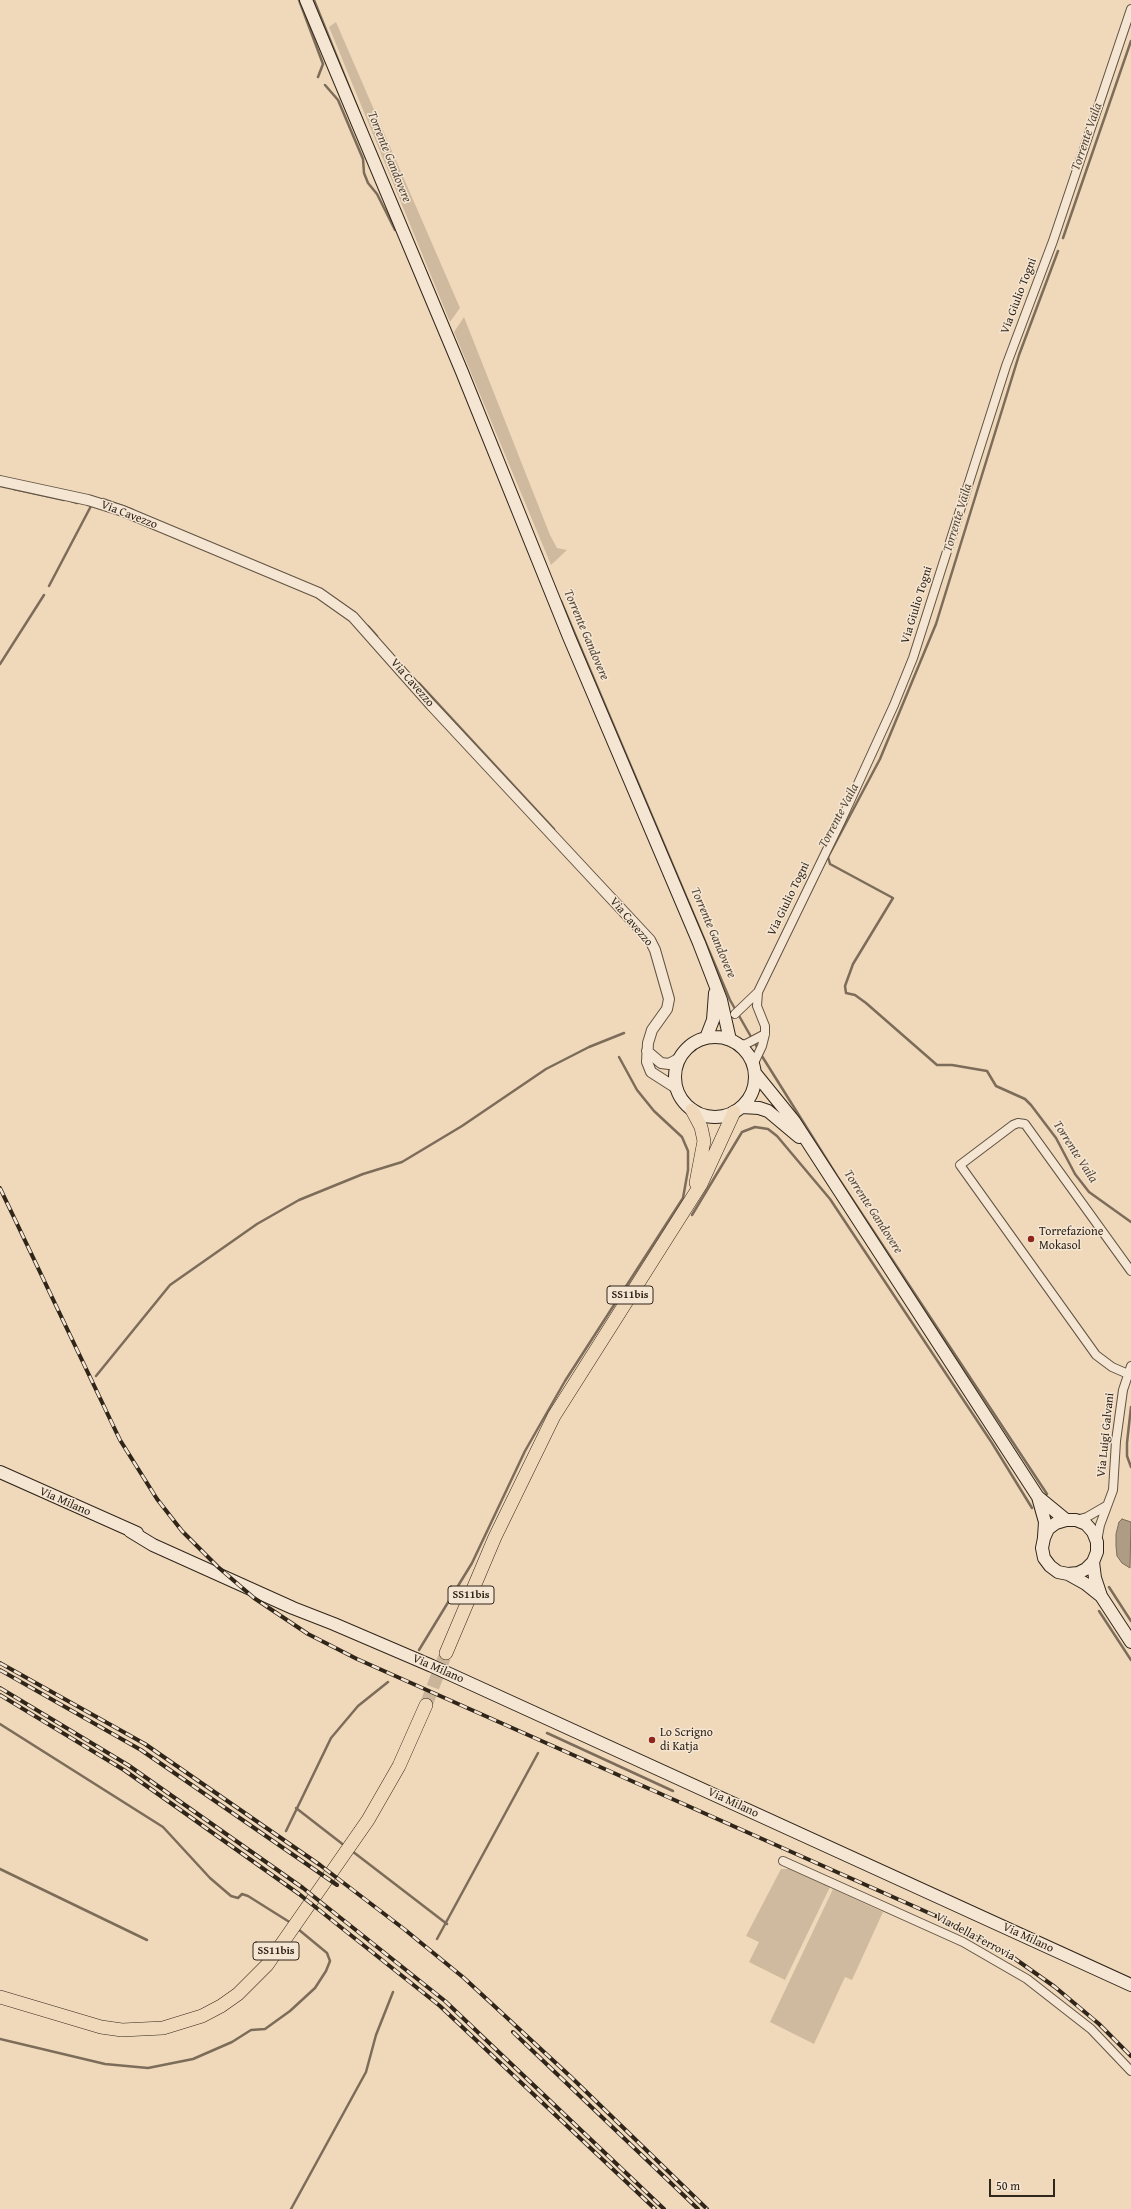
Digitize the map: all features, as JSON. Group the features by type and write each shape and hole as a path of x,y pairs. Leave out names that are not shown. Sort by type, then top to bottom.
{"main road":[{"path":"306,0 462,372 569,637 690,922 738,1043 750,1057 794,1121 1038,1497 1045,1522 1042,1548 1047,1562 1058,1572 1068,1574 1086,1584 1101,1596"},
{"path":"706,1038 713,1020 715,995 713,982"},
{"path":"676,1088 676,1070 680,1058 689,1046 706,1038 718,1037 738,1043"},
{"path":"738,1109 753,1090 755,1066"},
{"name":"Via Cavezzo","path":"676,1088 682,1100 692,1110 710,1117 720,1117 738,1109"},
{"path":"738,1109 758,1108 768,1112 809,1145"},
{"name":"SS11bis","path":"446,1653 495,1537 554,1416 701,1184 738,1109"},
{"name":"SS11bis","path":"688,1203 699,1171 704,1141 701,1127 692,1110"},
{"name":"Via Milano","path":"0,1472 130,1531 155,1539 295,1602 334,1624 1131,1985"},
{"path":"1038,1497 1071,1520 1086,1524 1093,1532 1097,1542 1097,1552 1093,1562 1094,1578 1101,1596 1131,1642"},
{"path":"1044,1538 1052,1526 1071,1520"},
{"path":"1068,1574 1082,1571 1093,1562"},
{"name":"SS11bis","path":"0,1997 101,2027 122,2030 163,2028 202,2016 221,2006 253,1980 267,1965 368,1820 399,1766 426,1705"}],"street":[{"name":"Via Giulio Togni","path":"765,1034 765,1026 757,1006 758,992 840,823 894,705 913,658 1001,379 1053,241 1131,9"},
{"name":"Via Cavezzo","path":"0,481 88,500 123,511 319,593 353,617 431,705 650,940 668,989 669,999 667,1009 652,1030 647,1051 647,1062 651,1072 676,1088"},
{"path":"735,1014 744,1008 758,992"},
{"path":"738,1043 765,1034"},
{"path":"755,1066 765,1034"},
{"path":"647,1051 661,1063 669,1064 680,1058"},
{"path":"1129,1370 1112,1367 1096,1355 960,1165 1013,1125 1018,1123 1025,1124 1131,1271"},
{"name":"Via Luigi Galvani","path":"1097,1542 1106,1506 1113,1490 1117,1434 1123,1390 1129,1370"},
{"path":"1071,1520 1087,1517 1106,1506"},
{"name":"Via della Ferrovia","path":"783,1861 963,1942 1014,1972 1091,2029 1131,2071"}],"shaded area":[{"path":"336,22 460,308 450,322 329,27"},
{"path":"464,317 550,535 557,548 567,550 551,565 454,332"},
{"path":"1122,1519 1131,1522 1130,1568 1122,1563 1117,1556 1116,1534 1119,1522"},
{"path":"781,1869 789,1869 830,1887 785,1980 749,1962 759,1942 746,1936"},
{"path":"833,1889 883,1912 852,1980 845,1977 814,2044 770,2022"}],"waterway":[{"path":"299,0 323,64 318,77"},
{"name":"Torrente Gandovere","path":"314,0 364,124"},
{"name":"Torrente Vaila","path":"1063,238 1131,41"},
{"path":"325,85 338,100 363,159 364,173 368,183 377,194 395,230"},
{"name":"Torrente Vaila","path":"1058,251 1019,355 936,624 880,759 828,857 830,864 893,898 853,964 845,986 846,993 855,995 866,1003 937,1065 952,1065 987,1071 996,1086 1025,1099 1056,1138 1075,1174 1089,1192 1131,1222"},
{"path":"14,489 64,500"},
{"path":"103,499 133,510"},
{"path":"71,501 77,503"},
{"path":"49,586 91,506"},
{"path":"0,664 44,595"},
{"name":"Torrente Gandovere","path":"561,601 730,1000 758,1049"},
{"path":"368,626 377,636"},
{"path":"419,683 554,829"},
{"path":"96,1376 170,1285 257,1224 299,1200 363,1174 402,1162 462,1126 546,1069 589,1047 624,1033"},
{"name":"Torrente Gandovere","path":"760,1053 837,1176 1047,1494"},
{"path":"419,1650 472,1563 525,1451 565,1381 683,1198 688,1170 688,1151 682,1137 654,1111 637,1090 619,1057"},
{"path":"692,1215 742,1132 755,1127 768,1129 777,1136 830,1199 992,1443 1032,1508"},
{"name":"Torrente Vaila","path":"1131,1407 1127,1443 1127,1456 1131,1467"},
{"name":"Torrente Gandovere","path":"1109,1587 1131,1621"},
{"path":"1099,1611 1131,1660"},
{"path":"286,1831 331,1738 358,1706 388,1682"},
{"path":"0,1724 163,1827 210,1878 231,1896 238,1898 242,1894 248,1896 291,1923"},
{"path":"547,1733 673,1791"},
{"path":"437,1939 538,1753"},
{"path":"296,1808 345,1846"},
{"path":"352,1851 447,1924"},
{"path":"0,1869 147,1940"},
{"path":"0,2039 105,2064 148,2068 193,2059 232,2042 251,2030 265,2029 290,2011 315,1988 326,1971 330,1961 327,1953 298,1929"},
{"path":"291,2209 366,2072 376,2035 393,1992"}],"tunnel":[{"path":"426,1705 446,1653"}],"railway":[{"path":"0,1188 120,1440 157,1499 182,1531 218,1567 254,1598 308,1634 357,1659 938,1917 1011,1956 1055,1987 1099,2024 1131,2056"},
{"path":"0,1663 145,1744 320,1865 404,1929 464,1978 571,2077 707,2209"},
{"path":"0,1670 141,1750 337,1885"},
{"path":"0,1688 128,1765 303,1888 445,2001 664,2209"},
{"path":"0,1695 124,1770 299,1894 440,2006 655,2209"},
{"path":"513,2032 698,2209"}],"place":[{"name":"Torrefazione Mokasol","path":"1031,1239"},
{"name":"Lo Scrigno di Katja","path":"652,1740"}]}
